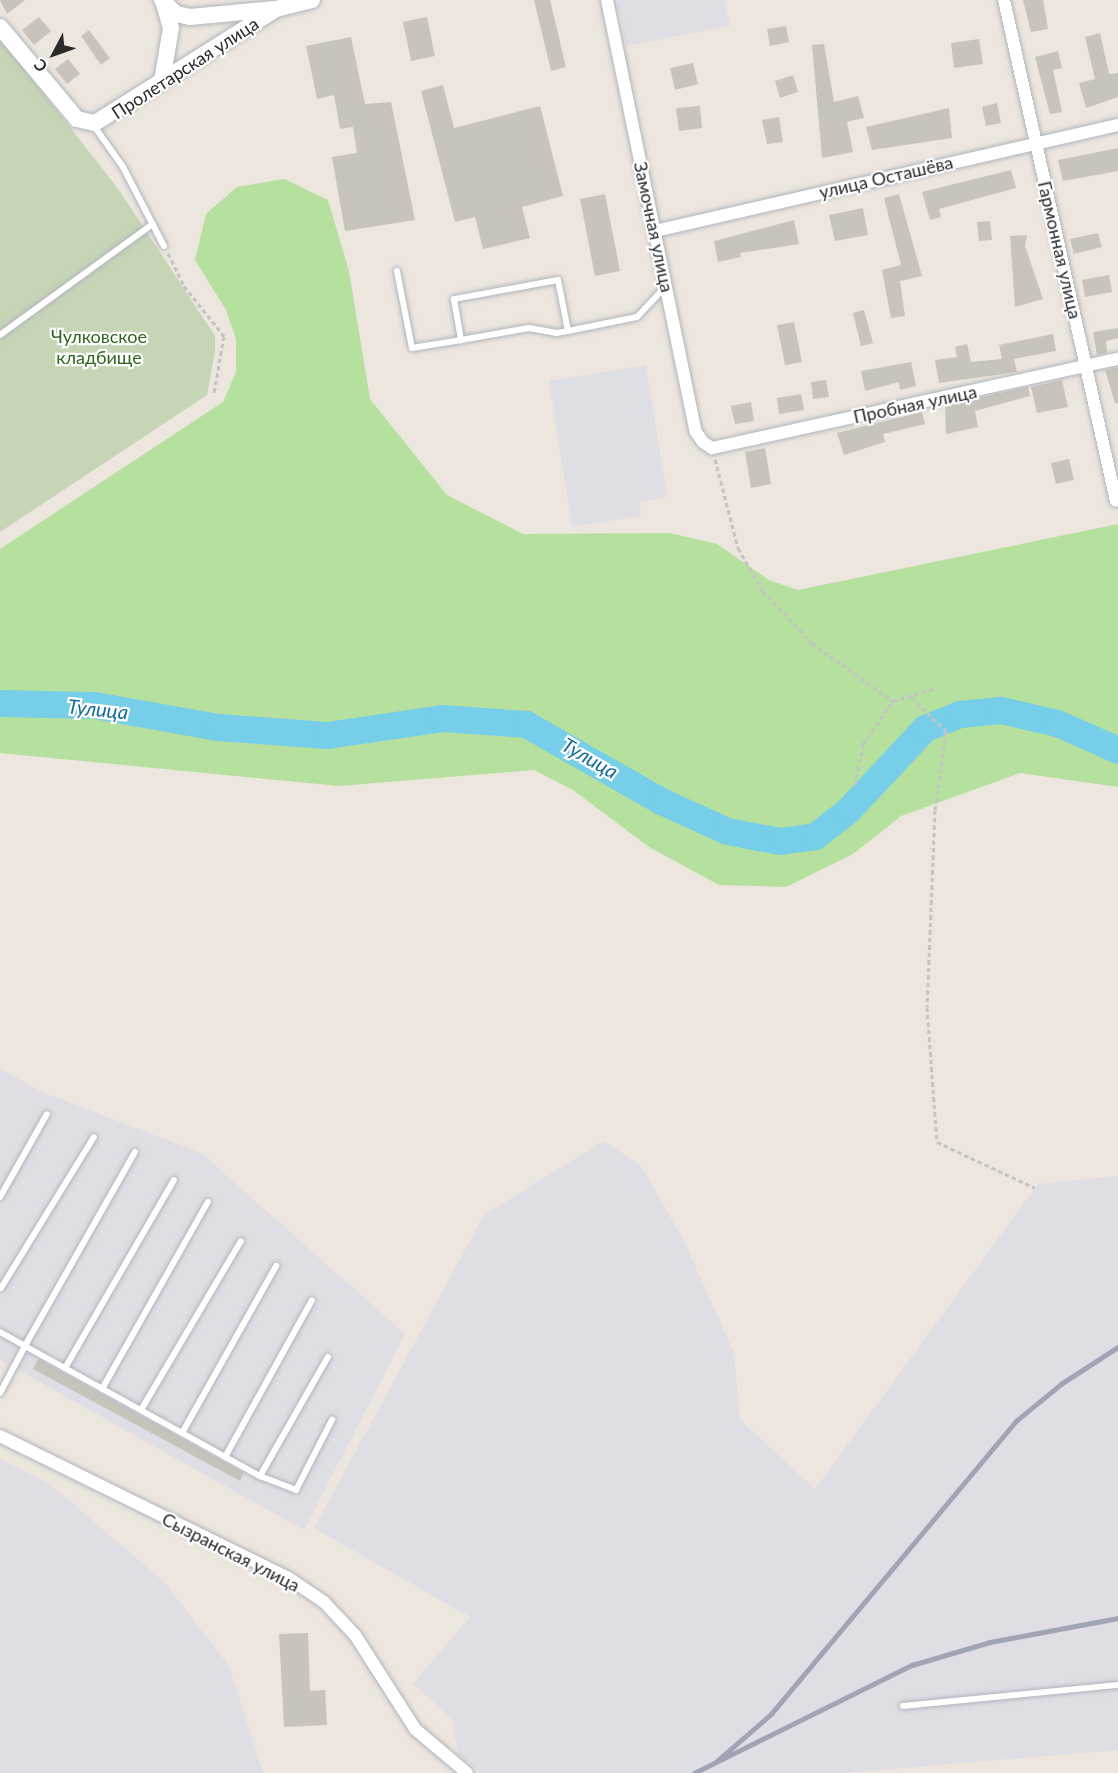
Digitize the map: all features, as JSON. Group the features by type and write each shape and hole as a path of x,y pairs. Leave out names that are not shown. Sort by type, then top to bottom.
{"street":[{"name":"Пролетарская улица","path":"92,123 106,120 162,81 276,9 312,0"},
{"name":"Замочная улица","path":"607,0 696,432 712,448"},
{"name":"Гармонная улица","path":"1004,0 1116,501"},
{"path":"163,1 176,14 190,17 276,9"},
{"path":"162,81 171,28 163,1"},
{"path":"0,27 77,120 92,123"},
{"name":"улица Осташёва","path":"655,231 1118,125"},
{"name":"Пробная улица","path":"712,448 1118,358"},
{"name":"Сызранская улица","path":"0,1436 287,1577 324,1602 354,1635 415,1729 467,1773"}],"lane":[{"path":"92,123 164,246"},
{"path":"0,334 153,224"},
{"path":"397,271 412,348 529,328 568,332 637,317 666,286"},
{"path":"461,340 454,299 558,280 568,332"},
{"path":"0,1197 47,1114"},
{"path":"0,1289 94,1137"},
{"path":"0,1393 24,1346 135,1152"},
{"path":"65,1368 174,1180"},
{"path":"102,1389 208,1202"},
{"path":"141,1410 241,1241"},
{"path":"183,1433 276,1266"},
{"path":"225,1457 312,1300"},
{"path":"0,1332 260,1476 296,1490 332,1420"},
{"path":"260,1476 328,1356"},
{"path":"903,1706 1118,1685"}],"path":[{"path":"164,246 184,286 224,336 214,393"},
{"path":"712,448 738,548 763,591 812,643 893,701"},
{"path":"855,785 863,744 893,701 936,688"},
{"path":"911,697 930,709 946,731 934,810 927,1007 937,1142 1035,1188"}],"shaded area":[{"path":"617,0 725,0 730,26 626,46"},
{"path":"646,365 667,497 639,502 641,516 572,527 549,381"},
{"path":"0,1068 42,1092 201,1153 405,1334 304,1530 0,1360"},
{"path":"604,1141 640,1165 682,1237 734,1353 740,1420 815,1489 1038,1184 1118,1176 1118,1750 842,1773 481,1773 458,1754 452,1719 413,1684 470,1617 314,1528 484,1215"},
{"path":"0,1459 50,1484 165,1583 229,1666 263,1773 0,1773"}],"green space":[{"name":"Чулковское кладбище","path":"0,38 119,190 215,336 215,352 207,395 0,532"},
{"path":"284,179 328,200 349,271 370,399 447,495 523,534 670,533 717,544 769,580 798,590 1118,524 1118,787 1020,773 901,816 853,854 786,887 719,885 649,847 573,790 534,770 339,786 0,753 0,549 223,402 236,372 236,339 226,310 195,260 206,214 237,187"}],"building":[{"path":"0,0 25,0 7,14"},
{"path":"534,0 550,0 566,67 551,71"},
{"path":"1023,0 1043,0 1048,29 1031,32"},
{"path":"39,17 51,31 34,45 22,30"},
{"path":"427,17 435,56 411,61 403,22"},
{"path":"786,26 789,42 770,46 767,29"},
{"path":"89,30 110,58 101,65 81,36"},
{"path":"1100,33 1109,74 1118,73 1118,97 1086,108 1079,83 1095,79 1085,37"},
{"path":"351,37 365,104 391,102 415,220 345,231 332,157 357,153 353,127 340,129 334,95 317,99 306,46"},
{"path":"979,39 983,64 954,68 951,43"},
{"path":"824,44 834,102 858,96 864,118 847,122 853,152 822,158 812,45"},
{"path":"1058,51 1062,68 1053,70 1062,112 1050,114 1035,57"},
{"path":"68,59 80,74 67,84 55,69"},
{"path":"693,63 698,84 675,90 670,68"},
{"path":"793,75 798,92 780,98 775,81"},
{"path":"443,85 454,128 540,106 563,196 522,207 530,238 483,249 475,217 455,222 421,91"},
{"path":"997,103 1001,123 986,126 982,107"},
{"path":"700,106 702,128 679,131 676,108"},
{"path":"949,108 952,138 872,150 866,127"},
{"path":"779,117 783,142 767,144 762,120"},
{"path":"1118,148 1118,171 1063,181 1058,160"},
{"path":"1011,170 1016,188 939,209 941,217 930,220 922,192"},
{"path":"605,194 620,271 595,276 580,199"},
{"path":"899,194 922,276 900,281 905,316 891,318 882,270 901,265 884,198"},
{"path":"863,208 868,235 835,241 829,215"},
{"path":"794,220 799,244 740,253 741,257 718,262 714,241"},
{"path":"990,221 992,240 979,241 977,222"},
{"path":"1098,233 1102,247 1074,254 1070,239"},
{"path":"1027,235 1025,246 1043,299 1015,307 1010,236"},
{"path":"1109,275 1112,292 1085,297 1082,280"},
{"path":"864,310 873,343 861,346 853,313"},
{"path":"794,322 802,362 785,365 777,325"},
{"path":"1118,328 1118,338 1106,341 1107,353 1097,355 1093,332"},
{"path":"1053,334 1056,351 1014,359 1017,372 939,383 935,360 957,357 955,347 967,344 971,362 1002,359 999,345"},
{"path":"911,362 916,386 900,390 899,382 865,391 861,371"},
{"path":"1118,367 1118,403 1115,403 1105,370"},
{"path":"826,380 829,397 813,399 811,382"},
{"path":"1062,380 1068,407 1037,413 1031,387"},
{"path":"1028,387 1030,396 975,411 978,427 946,434 945,405"},
{"path":"801,394 804,410 779,414 777,398"},
{"path":"751,402 754,421 735,424 731,406"},
{"path":"922,412 925,424 883,434 885,442 844,455 837,433"},
{"path":"765,448 771,484 751,488 745,452"},
{"path":"1069,459 1074,480 1056,484 1051,463"},
{"path":"38,1359 244,1473 240,1481 33,1369"},
{"path":"308,1633 310,1691 325,1690 327,1725 284,1727 279,1634"}],"waterway":[{"name":"Тулица","path":"0,703 94,705 218,727 327,735 442,718 526,724 661,801 727,831 780,841 815,836 848,810 925,728 960,714 1001,710 1057,723 1118,750"}],"railway":[{"path":"717,1761 771,1714 1016,1421 1061,1384 1118,1347"},
{"path":"694,1773 912,1665 990,1642 1118,1618"}]}
